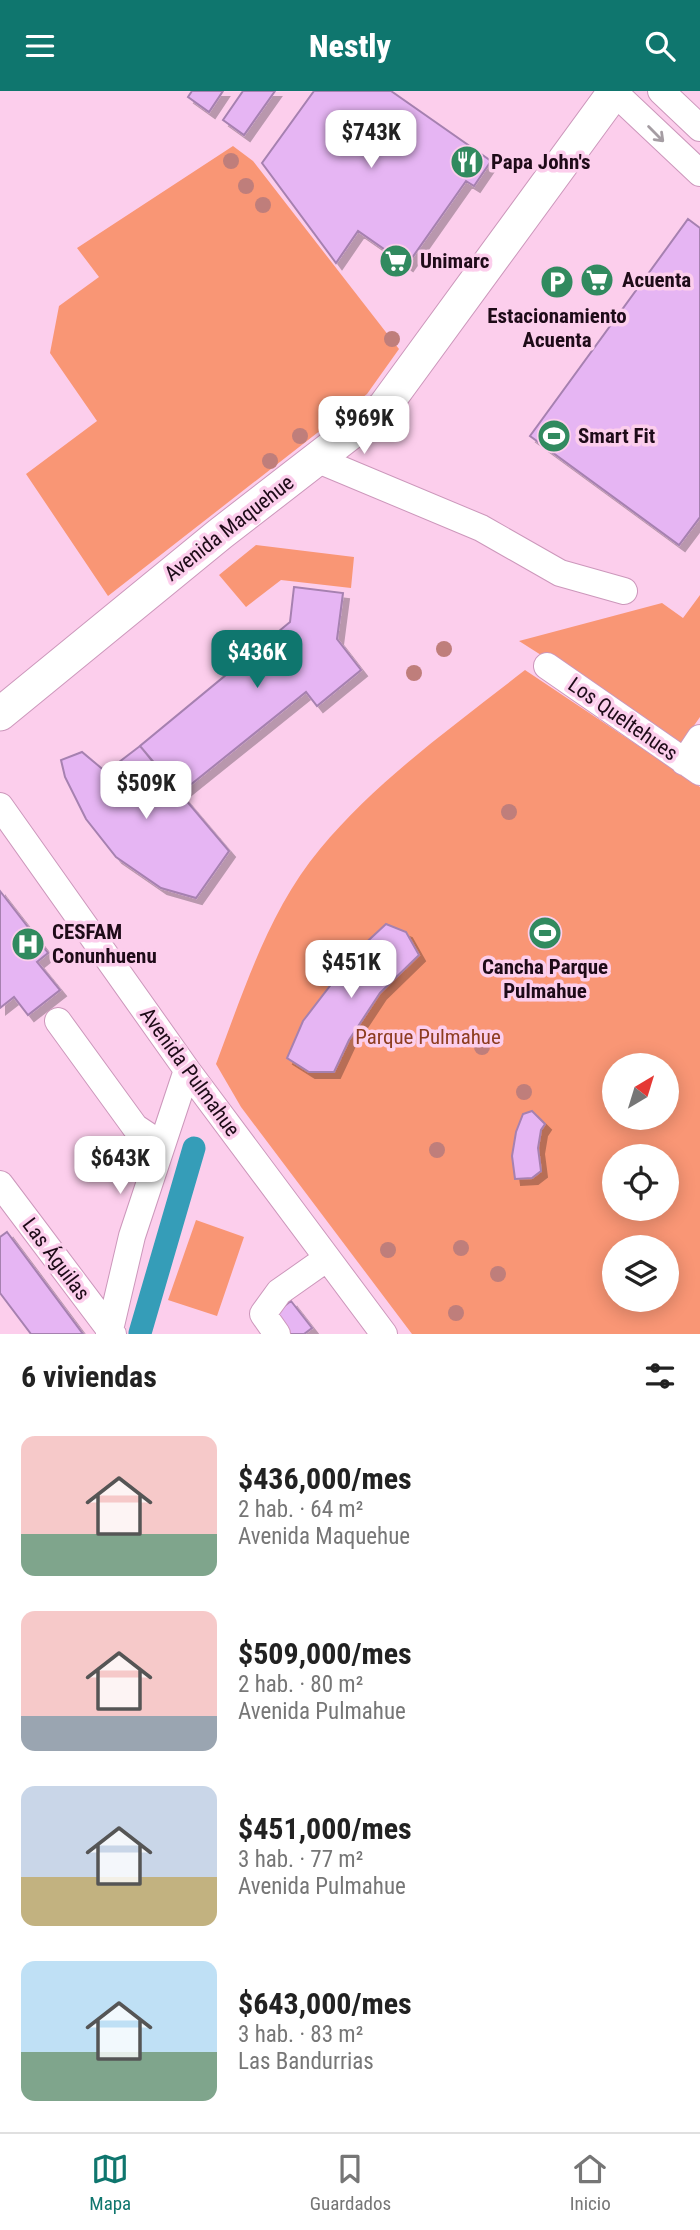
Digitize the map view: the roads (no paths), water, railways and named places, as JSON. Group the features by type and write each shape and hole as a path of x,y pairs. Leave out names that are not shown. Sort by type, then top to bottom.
{"main road":[{"name":"Avenida Maquehue","path":"0,714 384,407 614,91"}],"street":[{"path":"614,91 699,170"},
{"path":"661,91 700,128"},
{"path":"316,459 447,517 481,528 560,573 624,591"},
{"name":"Los Queltehues","path":"547,666 692,767"},
{"path":"692,767 700,739"},
{"name":"Avenida Pulmahue","path":"0,806 187,1070 384,1334"},
{"path":"58,1021 135,1128 162,1145"},
{"path":"110,1332 132,1236 187,1070"},
{"name":"Las Águilas","path":"0,1184 110,1332"},
{"path":"277,1334 263,1314 279,1292 326,1259"}],"waterway":[{"path":"140,1333 194,1148"}],"place":[{"name":"Papa John's","path":"467,162"},
{"name":"Unimarc","path":"396,261"},
{"name":"Acuenta","path":"597,280"},
{"name":"Estacionamiento Acuenta","path":"557,282"},
{"name":"Smart Fit","path":"554,436"},
{"name":"Cancha Parque Pulmahue","path":"545,933"},
{"name":"CESFAM Conunhuenu","path":"28,944"}],"park label":[{"name":"Parque Pulmahue","path":"428,1037"}]}
